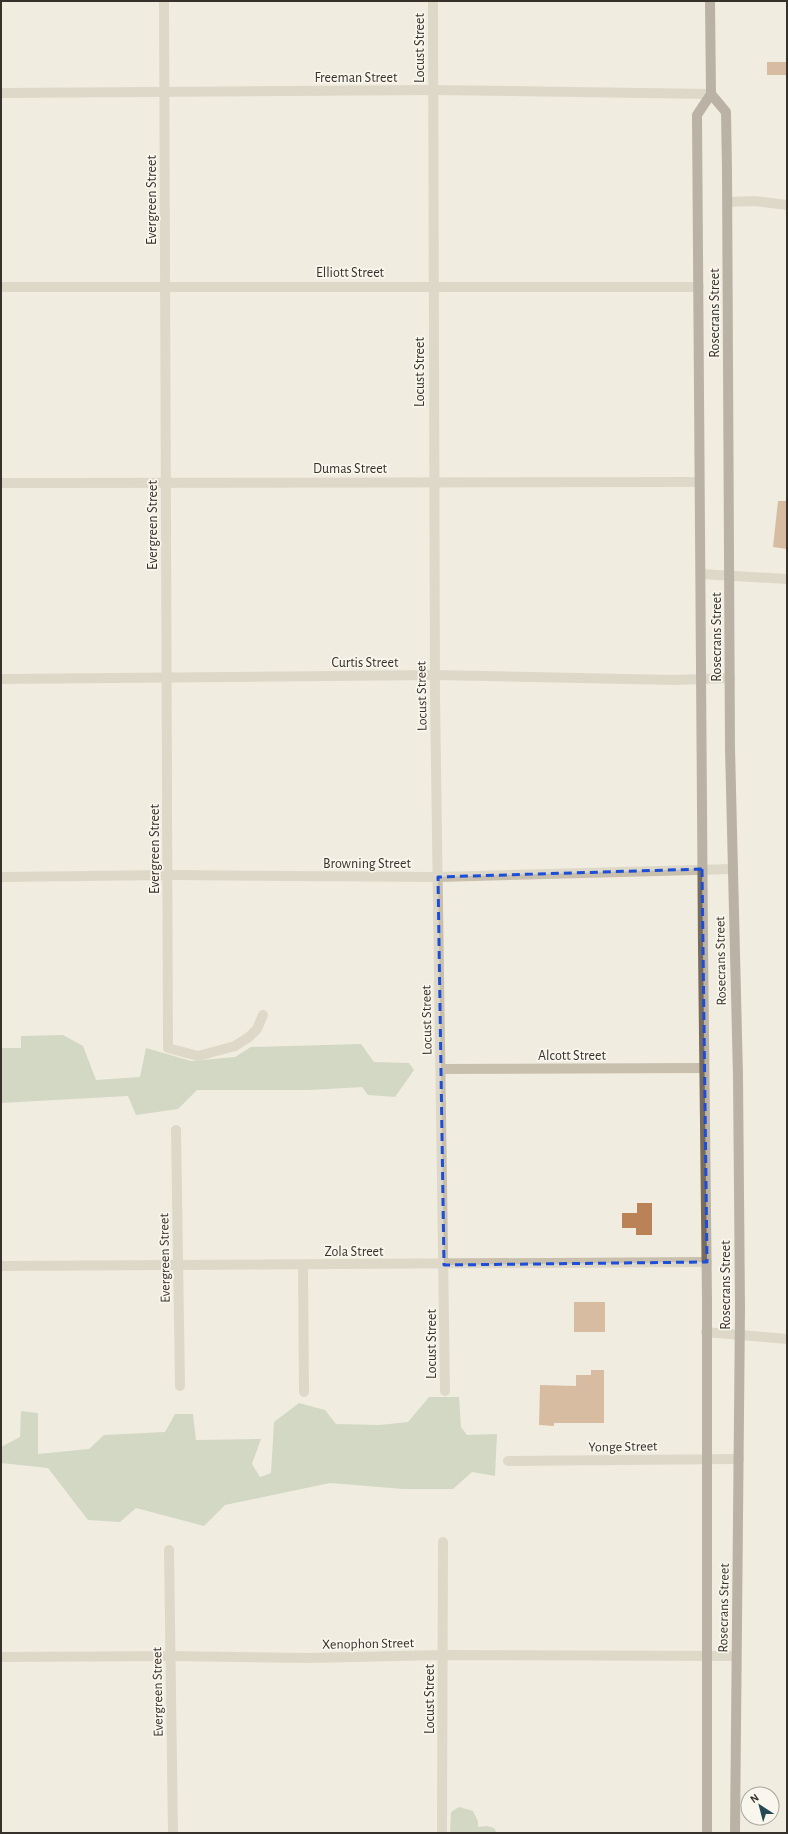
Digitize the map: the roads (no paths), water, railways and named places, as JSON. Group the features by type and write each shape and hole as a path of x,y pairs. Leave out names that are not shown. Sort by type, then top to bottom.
{"main road":[{"path":"710,1 711,94"},
{"name":"Rosecrans Street","path":"707,1833 707,1262 700,679 701,574 697,115 711,94 726,112 730,678 738,1076 740,1334 735,1833"}],"street":[{"name":"Evergreen Street","path":"164,1 168,1048 198,1056 235,1046 249,1037 257,1029 263,1015"},
{"name":"Locust Street","path":"433,1 435,676 445,1391"},
{"name":"Freeman Street","path":"1,93 433,90 711,94"},
{"path":"727,202 755,201 787,205"},
{"name":"Elliott Street","path":"1,287 699,287"},
{"name":"Dumas Street","path":"1,483 699,482"},
{"path":"701,574 787,579"},
{"name":"Curtis Street","path":"1,679 435,676 700,679 730,678"},
{"name":"Browning Street","path":"1,877 168,875 438,877 733,869"},
{"name":"Alcott Street","path":"441,1069 704,1068"},
{"name":"Evergreen Street","path":"176,1130 180,1386"},
{"name":"Zola Street","path":"1,1266 707,1262"},
{"path":"303,1265 304,1392"},
{"path":"706,1332 787,1339"},
{"name":"Yonge Street","path":"508,1461 739,1459"},
{"name":"Locust Street","path":"442,1833 444,1655 443,1542"},
{"name":"Evergreen Street","path":"169,1550 173,1833"},
{"name":"Xenophon Street","path":"1,1657 170,1656 308,1658 444,1655 736,1656"}]}
